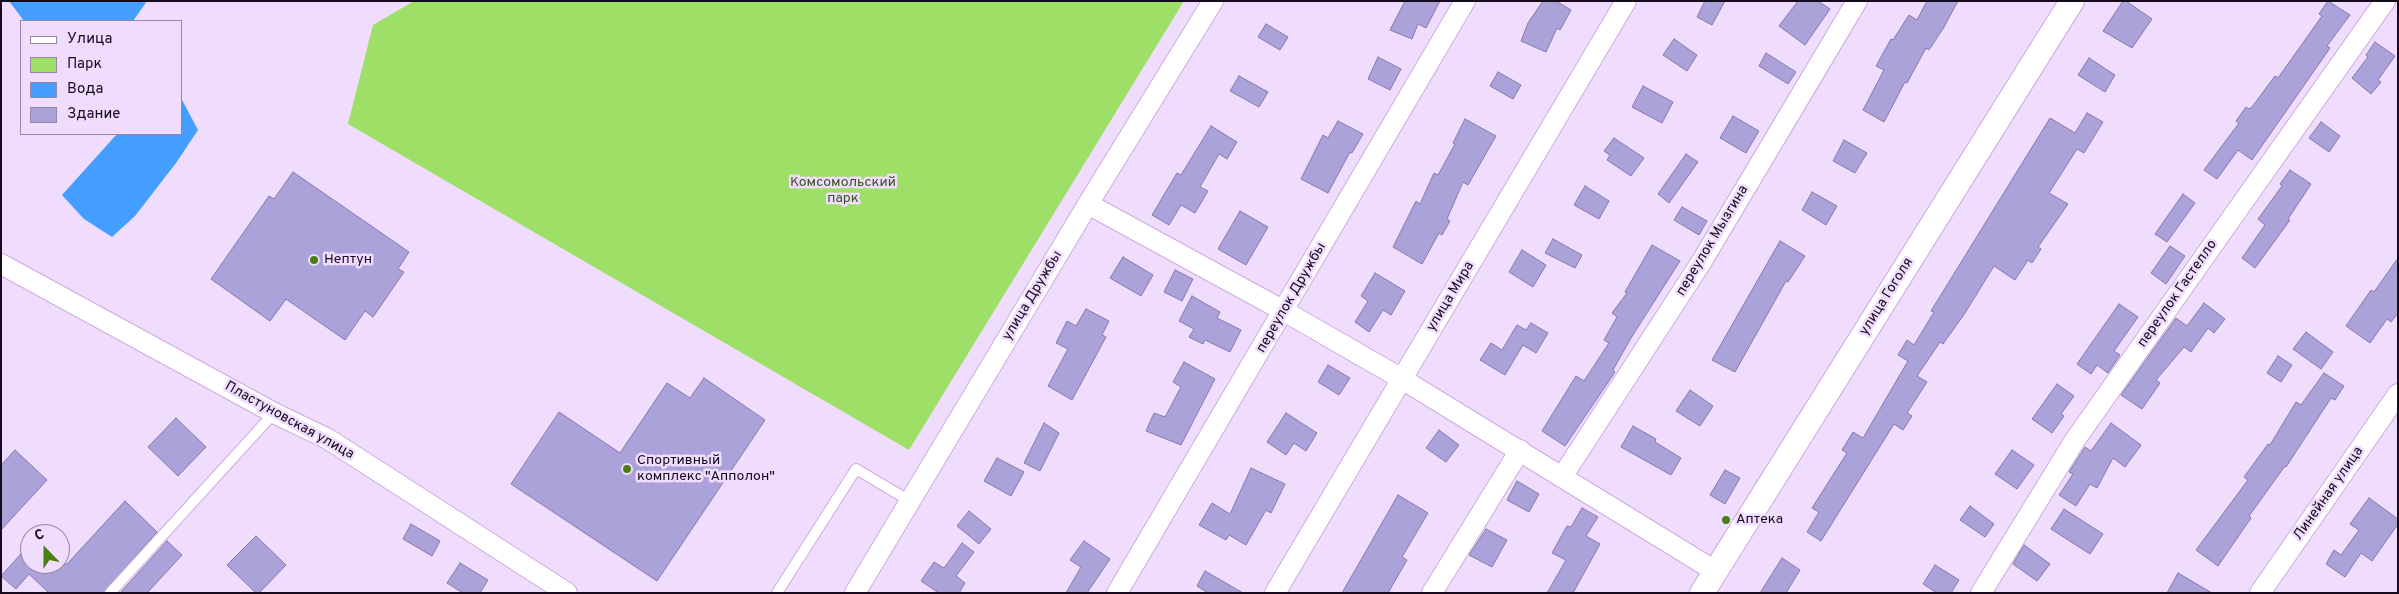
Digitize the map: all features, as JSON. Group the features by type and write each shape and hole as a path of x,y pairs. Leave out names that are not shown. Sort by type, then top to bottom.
{"street":[{"name":"улица Дружбы","path":"855,593 1088,204 1213,1"},
{"name":"переулок Дружбы","path":"1117,593 1465,1"},
{"name":"улица Мира","path":"1276,593 1626,1"},
{"name":"переулок Мызгина","path":"1562,477 1702,261 1857,1"},
{"name":"улица Гоголя","path":"1702,593 2072,1"},
{"name":"переулок Гастелло","path":"1981,593 2075,440 2385,1"},
{"path":"1088,204 1284,311 1402,379 1715,571"},
{"name":"Пластуновская улица","path":"1,264 274,413 328,439 538,586 567,593"},
{"name":"Линейная улица","path":"2260,593 2398,394"},
{"path":"1432,593 1520,450"}],"lane":[{"path":"110,593 274,413"},
{"path":"777,593 856,470 910,501"}],"green space":[{"name":"Комсомольский парк","path":"414,1 1184,1 909,450 348,124 373,25"}],"water":[{"path":"9,1 147,1 134,20 23,20"},
{"path":"182,100 198,130 176,163 135,216 112,237 84,219 62,195 116,135 182,135"}],"building":[{"path":"1405,1 1440,1 1426,28 1418,24 1412,39 1390,30"},
{"path":"1543,1 1556,1 1571,10 1560,30 1557,28 1546,52 1521,41 1528,23"},
{"path":"1705,1 1725,1 1712,25 1697,17"},
{"path":"1798,1 1818,1 1830,9 1805,45 1779,26"},
{"path":"1927,1 1958,1 1929,50 1926,48 1907,83 1905,82 1884,122 1863,110 1884,70 1876,66 1891,39 1893,40 1909,15 1917,20"},
{"path":"2123,1 2126,1 2152,19 2132,48 2103,31"},
{"path":"2328,1 2350,15 2327,46 2330,48 2252,160 2238,150 2217,179 2204,170 2239,123 2236,121 2246,107 2249,109 2252,107 2275,76 2278,78 2322,16 2319,14"},
{"path":"1266,24 1288,37 1280,50 1258,37"},
{"path":"1674,39 1697,55 1687,71 1663,55"},
{"path":"2375,42 2395,56 2378,80 2381,82 2371,94 2352,78 2368,57 2366,55"},
{"path":"1766,53 1796,72 1788,84 1759,66"},
{"path":"1378,57 1401,69 1390,90 1368,79"},
{"path":"2089,58 2115,75 2105,92 2078,75"},
{"path":"1498,72 1521,85 1513,99 1490,86"},
{"path":"1239,76 1268,92 1259,107 1230,91"},
{"path":"1643,86 1673,102 1662,123 1632,107"},
{"path":"2087,113 2103,122 2084,153 2077,149 2049,193 2068,204 2038,247 2041,249 2032,263 2028,260 2015,280 1994,266 1965,313 1943,344 1940,342 1917,376 1927,382 1907,413 1912,416 1903,430 1894,424 1821,541 1807,532 1819,512 1812,508 1847,453 1842,450 1853,432 1863,438 1908,361 1898,355 1907,340 1914,345 1934,312 1931,311 2050,118 2075,133"},
{"path":"1733,116 1759,131 1746,153 1720,138"},
{"path":"1465,119 1496,136 1468,185 1463,182 1447,219 1450,221 1442,235 1439,233 1422,264 1393,247 1416,201 1420,204 1434,173 1438,175 1455,144 1453,143"},
{"path":"1338,121 1363,134 1352,153 1350,152 1328,193 1301,179 1323,135 1328,138"},
{"path":"2321,122 2340,136 2329,152 2309,138"},
{"path":"1211,126 1237,142 1227,159 1219,154 1200,187 1208,191 1195,213 1181,205 1169,225 1152,215 1177,173 1181,175"},
{"path":"1614,138 1644,158 1631,176 1607,160 1610,155 1604,151"},
{"path":"1844,140 1867,153 1855,173 1833,161"},
{"path":"1686,154 1698,162 1669,203 1658,194"},
{"path":"2290,170 2311,184 2288,219 2290,220 2255,268 2242,258 2265,225 2258,219 2282,186 2280,184"},
{"name":"Нептун","path":"293,172 409,252 398,269 404,272 373,317 365,311 345,340 286,299 270,321 211,279 269,196 274,199"},
{"path":"1585,186 1609,201 1599,219 1574,205"},
{"path":"1812,192 1837,206 1826,225 1802,210"},
{"path":"2183,194 2195,203 2167,242 2155,234"},
{"path":"1682,207 1707,221 1699,235 1674,220"},
{"path":"1240,211 1268,227 1246,265 1218,249"},
{"path":"1553,239 1582,255 1575,268 1545,253"},
{"path":"1780,241 1805,256 1788,282 1786,281 1735,372 1712,360"},
{"path":"1652,245 1680,261 1631,338 1613,370 1615,372 1565,446 1542,431 1576,376 1584,381 1609,343 1604,340 1617,317 1612,313 1627,293 1625,292"},
{"path":"2170,246 2185,256 2166,284 2151,273"},
{"path":"1522,250 1546,265 1533,287 1509,272"},
{"path":"1123,257 1153,275 1141,296 1110,278"},
{"path":"2398,258 2398,313 2391,322 2387,319 2370,343 2346,326 2371,290 2374,292"},
{"path":"1175,270 1193,279 1182,301 1164,292"},
{"path":"1375,273 1405,291 1391,315 1383,310 1369,332 1355,322 1368,301 1361,296"},
{"path":"1192,296 1220,312 1217,318 1241,330 1230,352 1205,340 1203,344 1189,337 1194,329 1179,321"},
{"path":"2204,303 2225,319 2214,333 2208,328 2191,352 2184,347 2156,380 2160,383 2142,409 2121,395 2176,318 2187,326"},
{"path":"2119,304 2138,317 2114,351 2120,355 2108,373 2097,365 2091,374 2077,364"},
{"path":"1086,309 1109,321 1102,335 1106,337 1072,400 1048,386 1068,349 1056,343 1067,321 1076,326"},
{"path":"1531,323 1548,333 1536,353 1523,345 1505,375 1480,360 1491,343 1502,350 1517,325 1526,330"},
{"path":"2306,332 2333,352 2321,369 2293,349"},
{"path":"2278,356 2292,365 2281,382 2267,373"},
{"path":"1184,362 1215,379 1181,445 1146,431 1154,413 1165,417 1181,387 1173,382"},
{"path":"1328,365 1350,378 1339,395 1318,382"},
{"path":"2324,373 2344,386 2335,400 2331,398 2286,467 2249,516 2251,518 2218,566 2196,550 2248,480 2244,477 2268,444 2270,445 2296,402 2301,405"},
{"name":"Спортивный комплекс \"Апполон\"","path":"704,378 765,420 657,581 511,484 559,412 620,453 667,383 690,398"},
{"path":"2057,384 2074,396 2061,414 2064,416 2052,433 2032,419"},
{"path":"1690,390 1713,406 1700,426 1676,411"},
{"path":"1286,413 1317,433 1306,451 1294,443 1286,455 1267,442"},
{"path":"176,418 206,447 178,476 148,447"},
{"path":"1044,423 1059,433 1040,471 1024,463"},
{"path":"2111,423 2141,445 2125,467 2113,458 2097,488 2090,484 2076,506 2059,495 2073,474 2069,472 2085,447 2091,451"},
{"path":"1633,426 1656,439 1655,442 1681,458 1671,475 1621,447"},
{"path":"1439,430 1459,445 1446,462 1426,448"},
{"path":"15,450 47,480 1,530 1,465"},
{"path":"2012,450 2034,465 2017,489 1995,474"},
{"path":"997,458 1024,472 1011,496 984,481"},
{"path":"1251,468 1285,484 1271,513 1266,510 1246,545 1229,535 1226,540 1199,525 1212,503 1230,514"},
{"path":"1725,470 1740,478 1725,504 1710,495"},
{"path":"1517,481 1539,494 1529,512 1507,500"},
{"path":"1398,495 1428,513 1402,557 1407,560 1388,593 1342,593"},
{"path":"2369,498 2398,519 2398,524 2372,561 2361,553 2345,577 2326,564 2334,550 2341,555 2359,530 2350,524"},
{"path":"125,501 157,532 103,593 49,593 29,574 70,574 70,561"},
{"path":"1970,506 1994,524 1985,537 1960,520"},
{"path":"1582,508 1598,517 1586,536 1600,544 1573,593 1547,593 1566,560 1552,553 1567,526 1571,527"},
{"path":"2064,509 2103,534 2090,554 2051,529"},
{"path":"969,511 991,529 979,544 957,526"},
{"path":"411,524 440,541 432,556 403,539"},
{"path":"1486,529 1507,540 1492,567 1469,555"},
{"path":"256,536 286,565 259,593 256,593 227,565"},
{"path":"167,541 182,555 147,593 120,593"},
{"path":"1084,541 1110,559 1087,593 1066,593 1081,567 1070,560"},
{"path":"962,543 974,552 956,576 965,583 959,593 939,593 921,581 934,562 944,568"},
{"path":"2024,545 2050,564 2037,581 2013,564"},
{"path":"20,555 20,574 29,574 16,589 1,576"},
{"path":"1782,558 1800,570 1786,593 1760,593"},
{"path":"460,563 488,580 480,593 463,593 447,583"},
{"path":"1935,565 1959,580 1951,593 1937,593 1923,584"},
{"path":"1205,571 1243,593 1208,593 1197,586"},
{"path":"2178,573 2212,593 2167,593"}],"place":[{"name":"Нептун","path":"314,260"},
{"name":"Спортивный комплекс \"Апполон\"","path":"627,469"},
{"name":"Аптека","path":"1726,520"}]}
